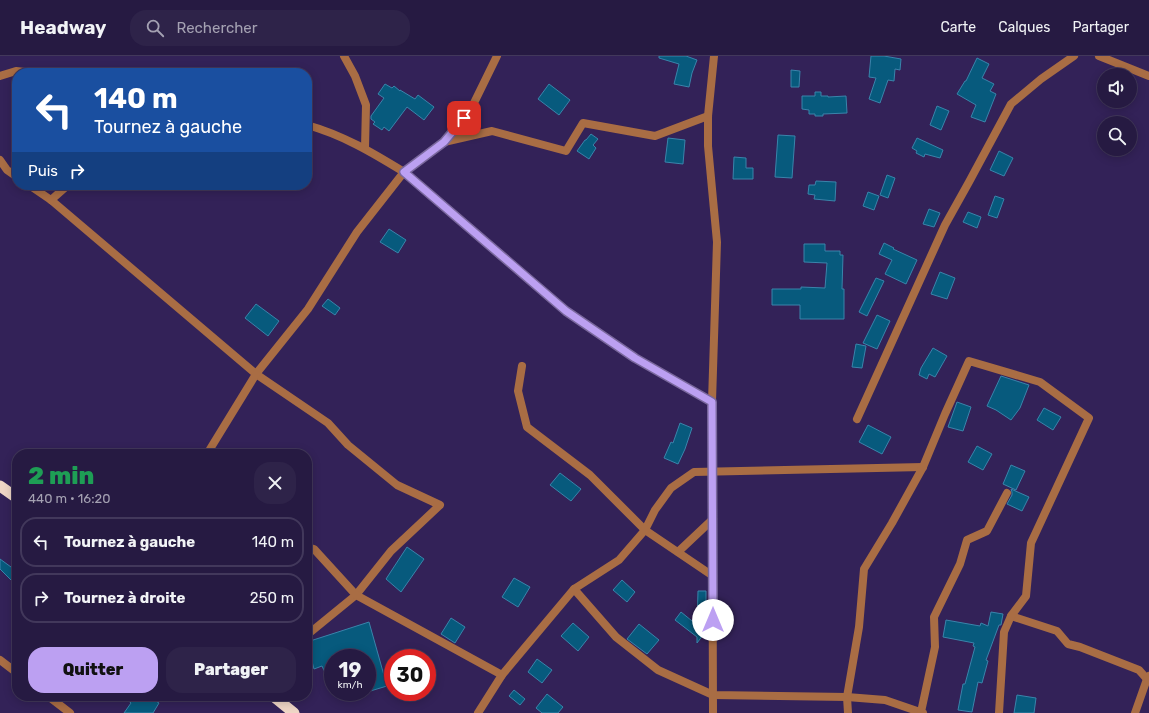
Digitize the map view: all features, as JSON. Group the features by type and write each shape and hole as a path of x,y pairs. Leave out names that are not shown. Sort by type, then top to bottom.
{"highway":[{"path":"0,486 12,494"},
{"path":"279,701 294,713"}],"street":[{"path":"344,56 355,76 366,105 365,148"},
{"path":"210,449 256,374 308,309 358,232 404,172 444,142 473,105 497,56"},
{"path":"713,713 712,402 717,242 708,146 708,116 714,56"},
{"path":"857,419 945,225 970,182 1011,104 1041,78 1074,56"},
{"path":"1099,56 1149,76"},
{"path":"0,76 12,72"},
{"path":"444,142 492,131 566,151 583,123 655,136 708,116"},
{"path":"312,127 324,130 365,148 404,172 566,311 635,358 712,402"},
{"path":"0,160 7,170 12,174"},
{"path":"36,190 51,200 256,374 328,423 348,445 397,485 440,505 391,551 356,595 312,632"},
{"path":"51,200 62,190"},
{"path":"848,713 847,697 859,627 864,569 892,523 923,467 945,414 970,361 1040,382 1090,418 1032,543 1026,596 1012,616 1004,632 999,713"},
{"path":"522,366 518,391 527,427 590,475 645,530 713,576"},
{"path":"478,713 502,675 574,589 619,560 645,530 655,510 671,488 694,472 923,467"},
{"path":"574,589 616,637 658,670 713,695 847,697 885,700 922,712 935,647 934,617 960,564 966,540 987,530 1007,493"},
{"path":"678,552 713,519"},
{"path":"312,548 356,595 502,675"},
{"path":"1012,616 1057,631 1068,644 1080,647 1139,670 1148,678 1135,713"},
{"path":"0,660 12,669"},
{"path":"54,701 70,713"}],"building":[{"path":"659,56 686,56 697,60 689,87 674,84 679,64 659,58"},
{"path":"871,56 884,56 901,59 900,70 895,69 894,81 888,80 880,103 869,99 876,78 869,77"},
{"path":"977,58 989,64 982,78 994,84 990,91 996,94 985,122 971,117 976,105 957,94 966,81"},
{"path":"791,70 800,71 799,87 791,87"},
{"path":"385,84 392,88 394,86 415,99 418,95 434,107 424,120 407,107 389,131 384,127 382,130 373,124 375,122 371,119 371,116 384,98 378,94"},
{"path":"549,84 570,100 559,115 538,99"},
{"path":"815,92 821,92 821,96 828,97 846,96 847,113 823,114 823,116 809,114 809,110 802,109 802,96 815,96"},
{"path":"937,106 949,111 941,130 930,125"},
{"path":"591,134 598,139 593,145 596,148 589,159 577,151"},
{"path":"778,135 795,136 792,178 775,177"},
{"path":"668,138 685,140 683,164 665,162"},
{"path":"917,138 943,150 940,158 925,154 924,157 916,153 917,151 912,148"},
{"path":"999,151 1013,158 1004,176 990,170"},
{"path":"734,157 746,158 746,168 753,168 753,179 733,179"},
{"path":"887,175 895,178 888,198 880,195"},
{"path":"816,181 836,182 835,201 814,199 815,195 808,194 809,185 815,185"},
{"path":"868,192 879,196 874,210 863,206"},
{"path":"995,196 1004,199 997,218 988,215"},
{"path":"929,209 940,213 934,227 923,224"},
{"path":"968,212 981,217 977,228 963,222"},
{"path":"389,229 406,240 398,253 380,242"},
{"path":"884,243 894,248 893,249 917,260 906,284 885,274 892,260 879,254"},
{"path":"804,244 825,244 825,251 840,251 840,255 843,255 842,289 844,289 844,319 800,319 800,305 772,305 772,289 801,289 801,287 825,288 827,263 804,262"},
{"path":"940,272 955,278 947,299 931,294"},
{"path":"876,278 884,281 867,316 859,312"},
{"path":"328,299 340,308 335,315 322,306"},
{"path":"256,304 279,321 268,336 245,318"},
{"path":"877,315 890,321 877,349 863,343"},
{"path":"856,344 866,346 862,368 852,367"},
{"path":"933,348 947,356 935,377 929,374 927,379 919,375 921,368"},
{"path":"1001,376 1029,385 1020,408 1011,420 987,406"},
{"path":"957,402 971,407 963,431 948,427"},
{"path":"1044,408 1061,417 1053,430 1037,420"},
{"path":"680,423 692,428 678,464 664,458 671,442 673,443"},
{"path":"868,425 891,437 882,454 859,442"},
{"path":"977,446 992,454 983,470 968,462"},
{"path":"1011,465 1025,471 1016,490 1003,484"},
{"path":"560,473 581,489 571,501 550,485"},
{"path":"1011,489 1029,497 1022,511 1007,504 1012,495"},
{"path":"407,547 424,559 401,592 386,579"},
{"path":"0,559 12,566 12,581 0,569"},
{"path":"514,578 530,587 518,607 502,597"},
{"path":"622,580 635,592 627,602 613,590"},
{"path":"698,591 706,591 706,631 697,643 697,637 675,620 681,612 697,625"},
{"path":"991,612 1003,614 1001,625 999,625 986,660 988,661 982,683 978,682 972,712 958,710 963,684 965,684 975,647 973,646 974,643 943,637 946,620 980,626 981,623 988,626"},
{"path":"451,618 465,627 455,643 441,634"},
{"path":"369,622 384,675 384,687 376,689 376,649 324,649 324,670 322,666 314,669 312,661 312,640"},
{"path":"573,623 589,637 578,651 561,636"},
{"path":"639,624 659,640 647,654 627,639"},
{"path":"537,659 552,670 542,683 528,672"},
{"path":"514,690 525,699 520,705 509,696"},
{"path":"547,694 563,707 558,713 542,713 536,708"},
{"path":"1017,695 1036,698 1034,713 1014,713"},
{"path":"129,701 156,701 159,703 153,713 124,713 131,703"}],"route":[{"path":"464,118 444,142 404,172 566,311 635,358 712,402 713,620"}]}
